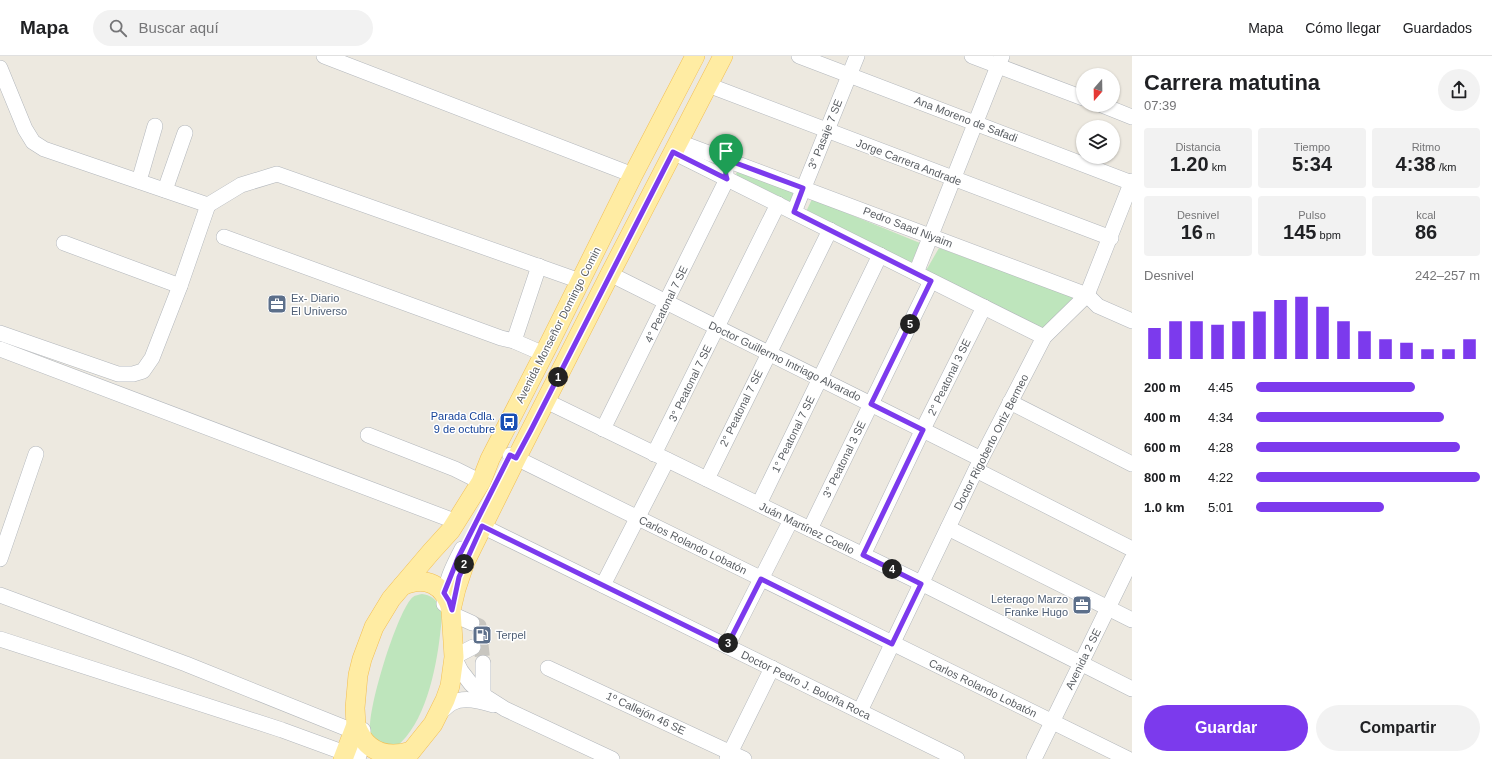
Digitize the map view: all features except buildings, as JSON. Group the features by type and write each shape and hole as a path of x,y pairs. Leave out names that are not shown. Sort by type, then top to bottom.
{"main road":[{"name":"Avenida Monseñor Domingo Comin","path":"353,745 358,675 365,648 374,627 382,613 408,584 457,522 481,482 490,459 544,354 632,175 695,56"},
{"name":"Avenida Monseñor Domingo Comin","path":"400,756 427,734 439,714 450,686 454,657 449,606 459,577 513,457 546,401 723,56"},
{"path":"408,584 429,583 437,587 449,606"},
{"path":"353,745 385,755 400,756"}],"street":[{"path":"324,56 632,175"},
{"name":"Avenida Monseñor Domingo Comin","path":"408,584 453,538 470,513 704,56"},
{"name":"Avenida Monseñor Domingo Comin","path":"400,756 431,715 438,698 443,675 449,606 458,558 513,457 714,56"},
{"name":"Ana Moreno de Safadi","path":"799,56 1132,182"},
{"name":"3° Pasaje 7 SE","path":"794,212 857,56"},
{"path":"972,56 1000,61 1076,95"},
{"path":"916,273 1000,61"},
{"path":"0,68 25,129 33,142 44,149 208,205"},
{"name":"Jorge Carrera Andrade","path":"708,85 1111,238"},
{"path":"1120,112 1132,116"},
{"path":"139,181 155,126"},
{"path":"165,190 185,133"},
{"path":"676,147 727,179 1044,337"},
{"name":"Pedro Saad Niyaim","path":"676,147 733,162 1087,295 1098,306 1132,320"},
{"name":"4° Peatonal 7 SE","path":"603,429 727,179 726,171 733,162"},
{"path":"0,333 118,374 133,374 143,371 152,358 180,286 208,205 241,185 277,174 580,281"},
{"name":"Doctor Rigoberto Ortiz Bermeo","path":"860,711 979,464 1044,337 1087,295 1111,238 1132,182"},
{"name":"3° Peatonal 7 SE","path":"661,457 718,327 778,204"},
{"name":"2° Peatonal 7 SE","path":"706,479 830,230"},
{"path":"224,237 501,338 514,341 544,354"},
{"path":"64,243 180,286"},
{"name":"1° Peatonal 7 SE","path":"758,504 880,255"},
{"path":"514,341 539,266"},
{"name":"Doctor Guillermo Intriago Alvarado","path":"610,274 923,430 979,464 1132,549"},
{"name":"3° Peatonal 3 SE","path":"810,529 931,281"},
{"name":"2° Peatonal 3 SE","path":"863,555 984,307"},
{"path":"0,349 457,522"},
{"name":"Juán Martínez Coello","path":"546,401 863,555 1132,689"},
{"path":"1010,402 1132,464"},
{"path":"368,435 454,469 481,482"},
{"path":"0,559 36,454"},
{"name":"Carlos Rolando Lobatón","path":"513,457 1128,759"},
{"path":"603,585 637,518 661,457"},
{"path":"727,646 791,520"},
{"name":"Doctor Pedro J. Boloña Roca","path":"482,526 957,759"},
{"path":"948,528 1132,620"},
{"name":"Avenida 2 SE","path":"1034,759 1132,559"},
{"path":"0,595 186,664 353,745"},
{"path":"449,606 472,623"},
{"path":"0,639 282,730 353,745"},
{"path":"474,647 454,657 468,680 483,694 505,708 612,759"},
{"path":"483,663 483,694"},
{"name":"1º Callejón 46 SE","path":"548,668 728,756 744,759"},
{"path":"728,756 772,668"},
{"path":"439,714 453,703 468,700 479,701 505,708"}],"green space":[{"path":"740,170 799,193 793,205 738,178 736,173"},
{"path":"812,199 920,243 910,266 805,214"},
{"path":"939,248 1077,298 1040,331 924,274"},
{"path":"422,594 428,595 435,600 441,611 438,649 432,680 422,711 415,725 406,737 396,747 382,746 371,734 370,724 377,687 391,641 399,621 413,597"}],"tunnel":[{"path":"472,623 479,626 483,663"}],"place":[{"name":"Ex- Diario El Universo","path":"277,304"},
{"name":"Parada Cdla. 9 de octubre","path":"509,422"},
{"name":"Leterago Marzo Franke Hugo","path":"1082,605"},
{"name":"Terpel","path":"482,635"}],"route":[{"path":"673,152 727,179 726,175 727,167 733,162 803,188 794,212 931,281 871,404 923,430 863,555 921,584 892,644 761,579 727,646 482,526 459,577 452,610 444,593 458,558 510,455 516,458 531,430 673,152"}]}
